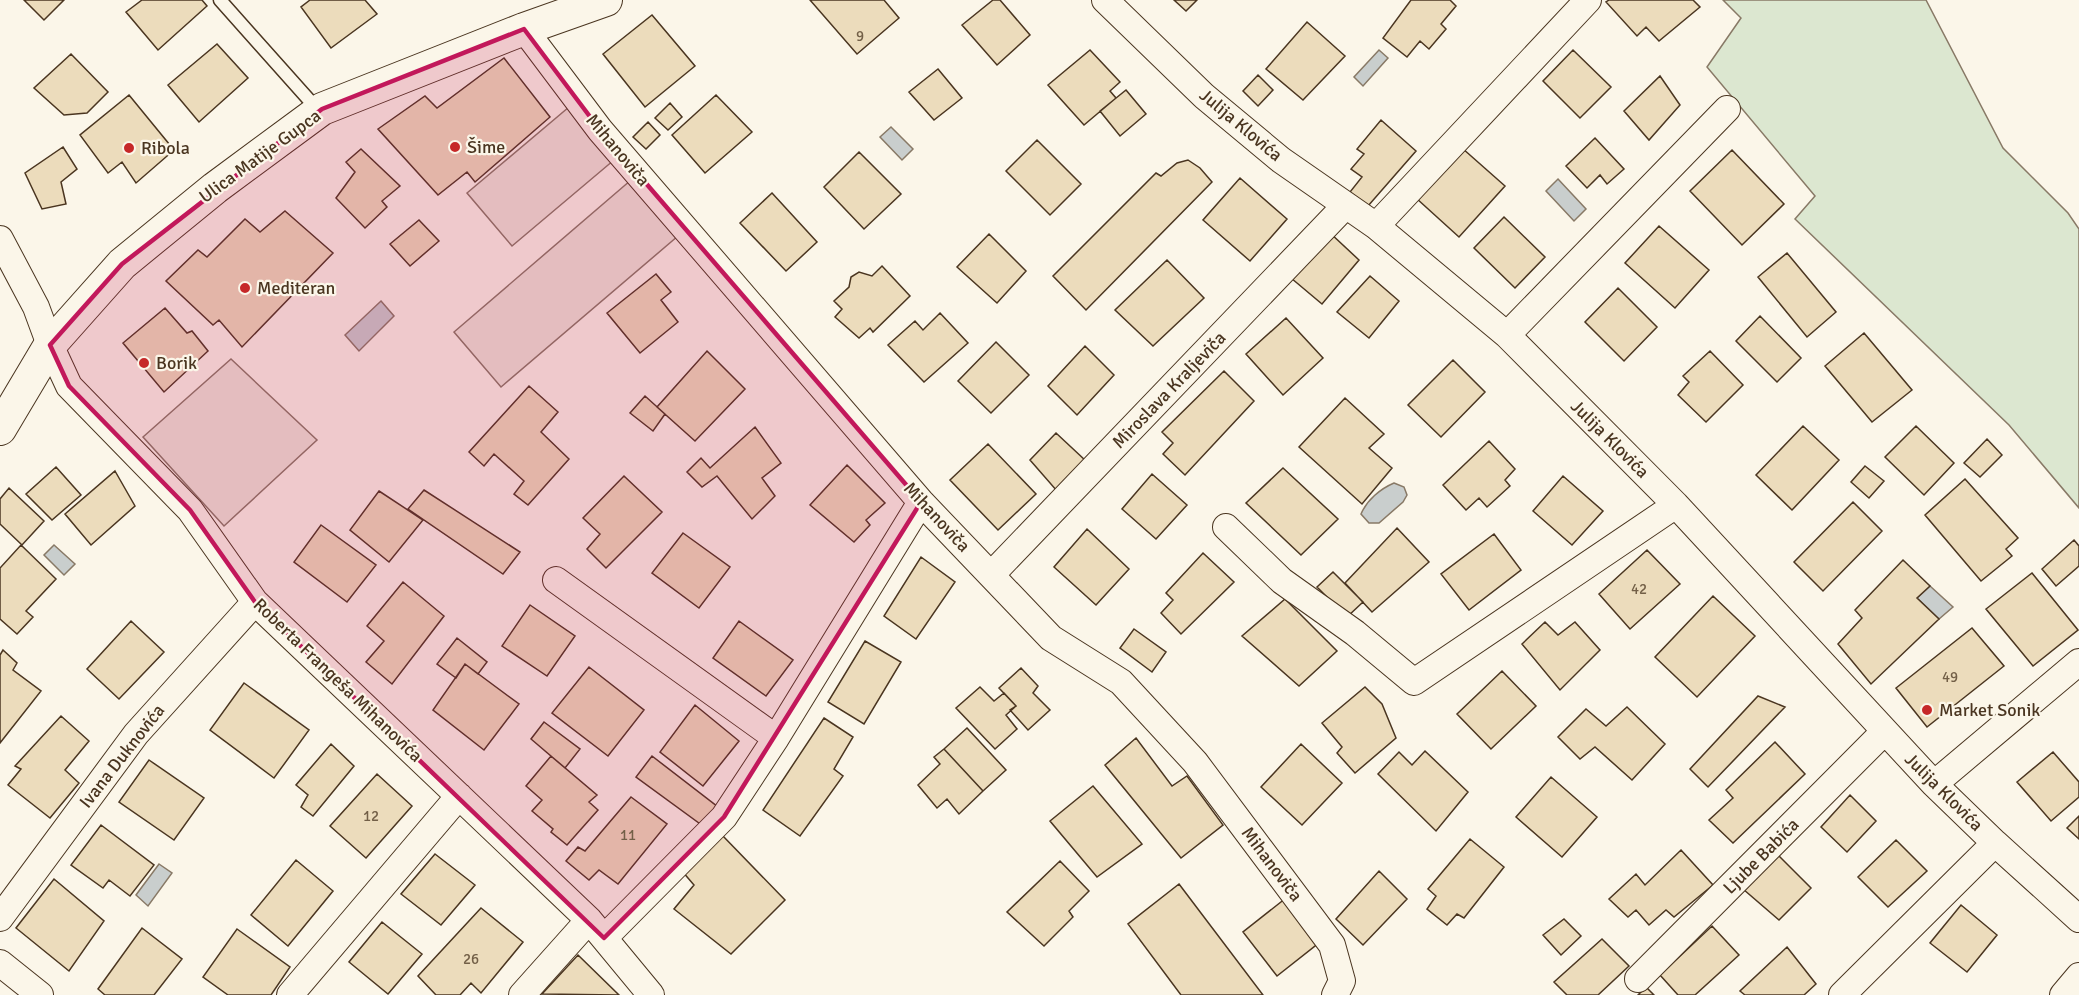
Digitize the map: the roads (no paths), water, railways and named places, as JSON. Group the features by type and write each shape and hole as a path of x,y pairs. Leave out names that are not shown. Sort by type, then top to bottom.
{"street":[{"name":"Ulica Matije Gupca","path":"0,429 50,345 122,264 215,188 322,110 524,29 606,0"},
{"name":"Julija Klovića","path":"1105,0 1204,96 1281,159 1376,226 1507,335 1676,505 1934,784 2079,919"},
{"path":"1376,226 1588,0"},
{"name":"Mihanoviča","path":"524,29 600,130 921,501 1051,638 1120,682 1196,762 1332,945 1342,981 1335,995"},
{"path":"1507,335 1727,109"},
{"name":"Miroslava Kraljeviča","path":"992,574 1346,206"},
{"name":"Roberta Frangeša Mihanovića","path":"0,239 36,307 69,386 190,510 255,602 597,929 651,995"},
{"path":"522,995 724,817 776,738 921,501"},
{"path":"1226,527 1282,580 1355,633 1414,682 1676,505"},
{"path":"556,580 776,738"},
{"name":"Ivana Duknovića","path":"0,918 136,734 255,602"},
{"path":"1934,784 2079,662"},
{"name":"Ljube Babića","path":"1638,979 1884,732"},
{"path":"290,995 459,796"},
{"path":"1842,995 1995,843"},
{"path":"0,963 40,995"},
{"path":"2063,995 2079,976"}],"lane":[{"path":"220,0 310,101 322,110"}],"place":[{"name":"Šime","path":"455,147"},
{"name":"Ribola","path":"129,148"},
{"name":"Mediteran","path":"245,288"},
{"name":"Borik","path":"144,363"},
{"name":"Market Sonik","path":"1927,710"}]}
